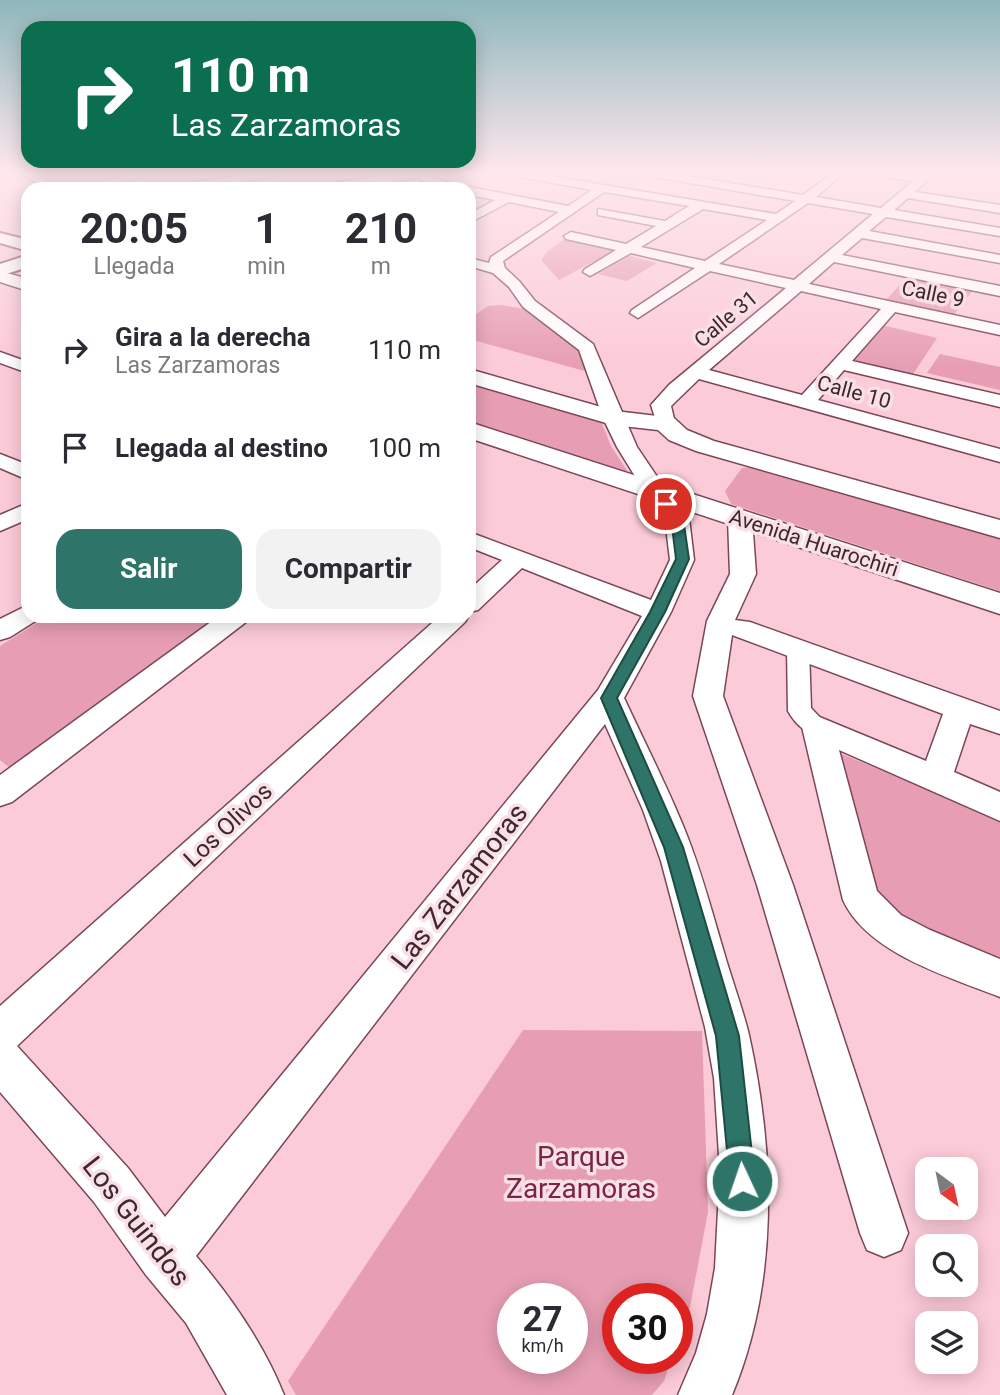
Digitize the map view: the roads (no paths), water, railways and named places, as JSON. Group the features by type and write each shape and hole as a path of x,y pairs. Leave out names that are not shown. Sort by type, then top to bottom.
{"main road":[{"path":"0,238 21,244"},
{"path":"0,260 21,254"},
{"path":"0,270 21,263"}],"street":[{"path":"476,264 498,270 496,260 529,237"},
{"name":"Calle 9","path":"576,237 1000,330"},
{"path":"590,272 648,237"},
{"path":"638,313 750,237"},
{"name":"Calle 31","path":"665,422 661,405 676,389 853,237"},
{"path":"880,237 1000,259"},
{"path":"829,257 1000,291"},
{"name":"Las Zarzamoras","path":"164,1257 609,698 658,612 682,559 677,518 654,491 613,418 587,348 529,304 514,284 498,270"},
{"path":"0,276 21,283"},
{"path":"806,402 892,306"},
{"path":"0,357 21,365"},
{"path":"842,363 1000,401"},
{"name":"Calle 10","path":"696,372 1000,456"},
{"path":"476,378 613,418 665,422 678,435 705,446 1000,529"},
{"name":"Avenida Huarochiri","path":"476,432 1000,604"},
{"path":"0,460 21,470"},
{"path":"0,524 21,514"},
{"path":"740,519 743,574 721,621 708,696 775,885 884,1233"},
{"path":"476,542 658,612"},
{"path":"476,598 519,558"},
{"path":"0,631 21,618"},
{"path":"0,793 228,623"},
{"name":"Los Olivos","path":"0,1034 448,623"},
{"path":"740,628 1000,723"},
{"path":"799,649 800,711 817,727 1000,807"},
{"path":"609,698 674,847 728,1036 741,1156 741,1261 734,1316 720,1364 705,1395"},
{"path":"935,779 960,708"},
{"path":"817,727 860,900 888,927 916,943 1000,978"},
{"name":"Los Guindos","path":"0,1059 111,1185 164,1257 204,1305 257,1395"}],"park label":[{"name":"Parque Zarzamoras","path":"581,1172"}]}
